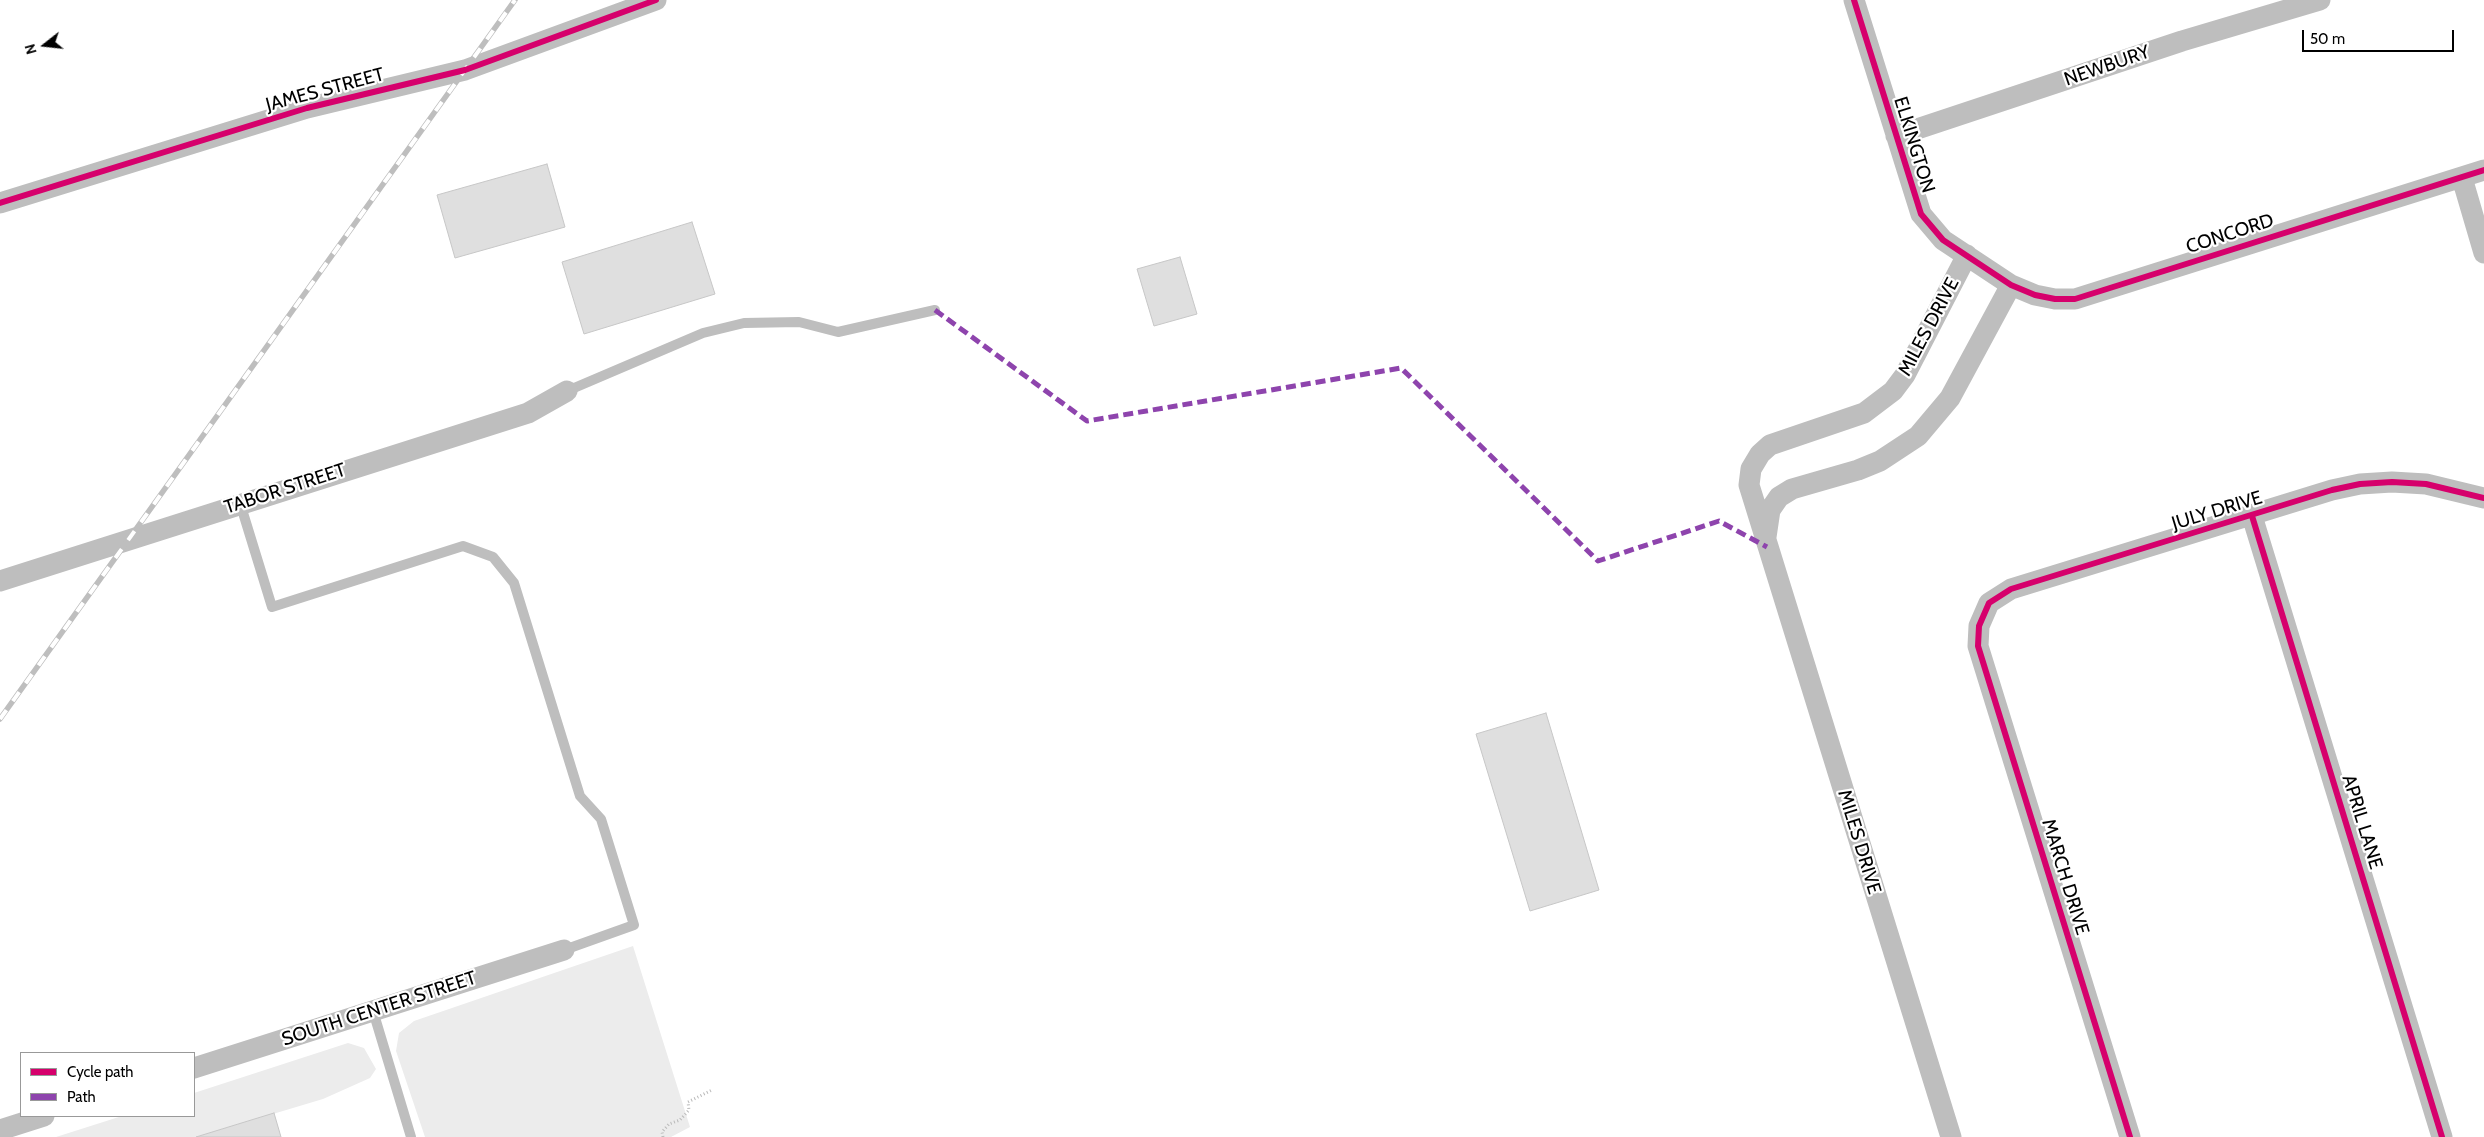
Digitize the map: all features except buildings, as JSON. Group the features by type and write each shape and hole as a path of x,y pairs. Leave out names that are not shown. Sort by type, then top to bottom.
{"street":[{"name":"JAMES STREET","path":"0,202 307,108 465,70 656,0"},
{"name":"ELKINGTON","path":"1854,0 1920,214 1943,240 1989,270"},
{"name":"NEWBURY","path":"1896,136 2182,41 2320,0"},
{"name":"CONCORD","path":"1989,270 2010,285 2034,295 2055,300 2075,299 2484,170"},
{"path":"2462,178 2484,253"},
{"name":"MILES DRIVE","path":"1951,1137 1749,485 1751,469 1760,454 1770,445 1864,413 1893,391 1905,375 1967,255"},
{"name":"MILES DRIVE","path":"1767,547 1766,528 1770,510 1779,497 1792,489 1858,470 1880,461 1900,450 1928,426 1958,385 2010,285"},
{"name":"TABOR STREET","path":"0,581 240,503 528,413 567,391"},
{"name":"JULY DRIVE","path":"1980,626 1990,603 2010,589 2332,490 2360,484 2426,484 2484,498"},
{"name":"APRIL LANE","path":"2252,516 2442,1137"},
{"name":"MARCH DRIVE","path":"1980,626 1978,646 2130,1137"},
{"name":"SOUTH CENTER STREET","path":"195,1068 564,950"},
{"path":"0,1130 41,1117"}],"lane":[{"path":"567,391 703,333 744,323 798,322 838,332 935,310"},
{"path":"240,503 272,607 463,546 493,557 514,583 580,796 602,819 634,924 564,950"},
{"path":"373,1011 411,1137"}],"path":[{"path":"662,1137 662,1132 669,1124 680,1120 689,1110 688,1102 712,1090"}],"shaded area":[{"path":"633,946 690,1127 671,1137 425,1137 396,1051 399,1033 414,1021"},
{"path":"348,1043 364,1048 376,1069 370,1078 323,1099 196,1137 56,1137 119,1117 195,1117 195,1093"}],"railway":[{"path":"0,719 515,0"}],"marked path":[{"path":"935,310 1087,421 1401,368 1598,561 1719,521 1767,547"}],"cycle path":[{"path":"0,203 307,108 465,70 656,0"},
{"path":"1854,0 1921,214 1943,240 2011,285 2035,295 2055,299 2075,299 2484,170"},
{"path":"2130,1137 1978,646 1979,626 1989,603 2011,589 2332,490 2360,484 2392,482 2426,484 2484,498"},
{"path":"2252,516 2442,1137"}]}
